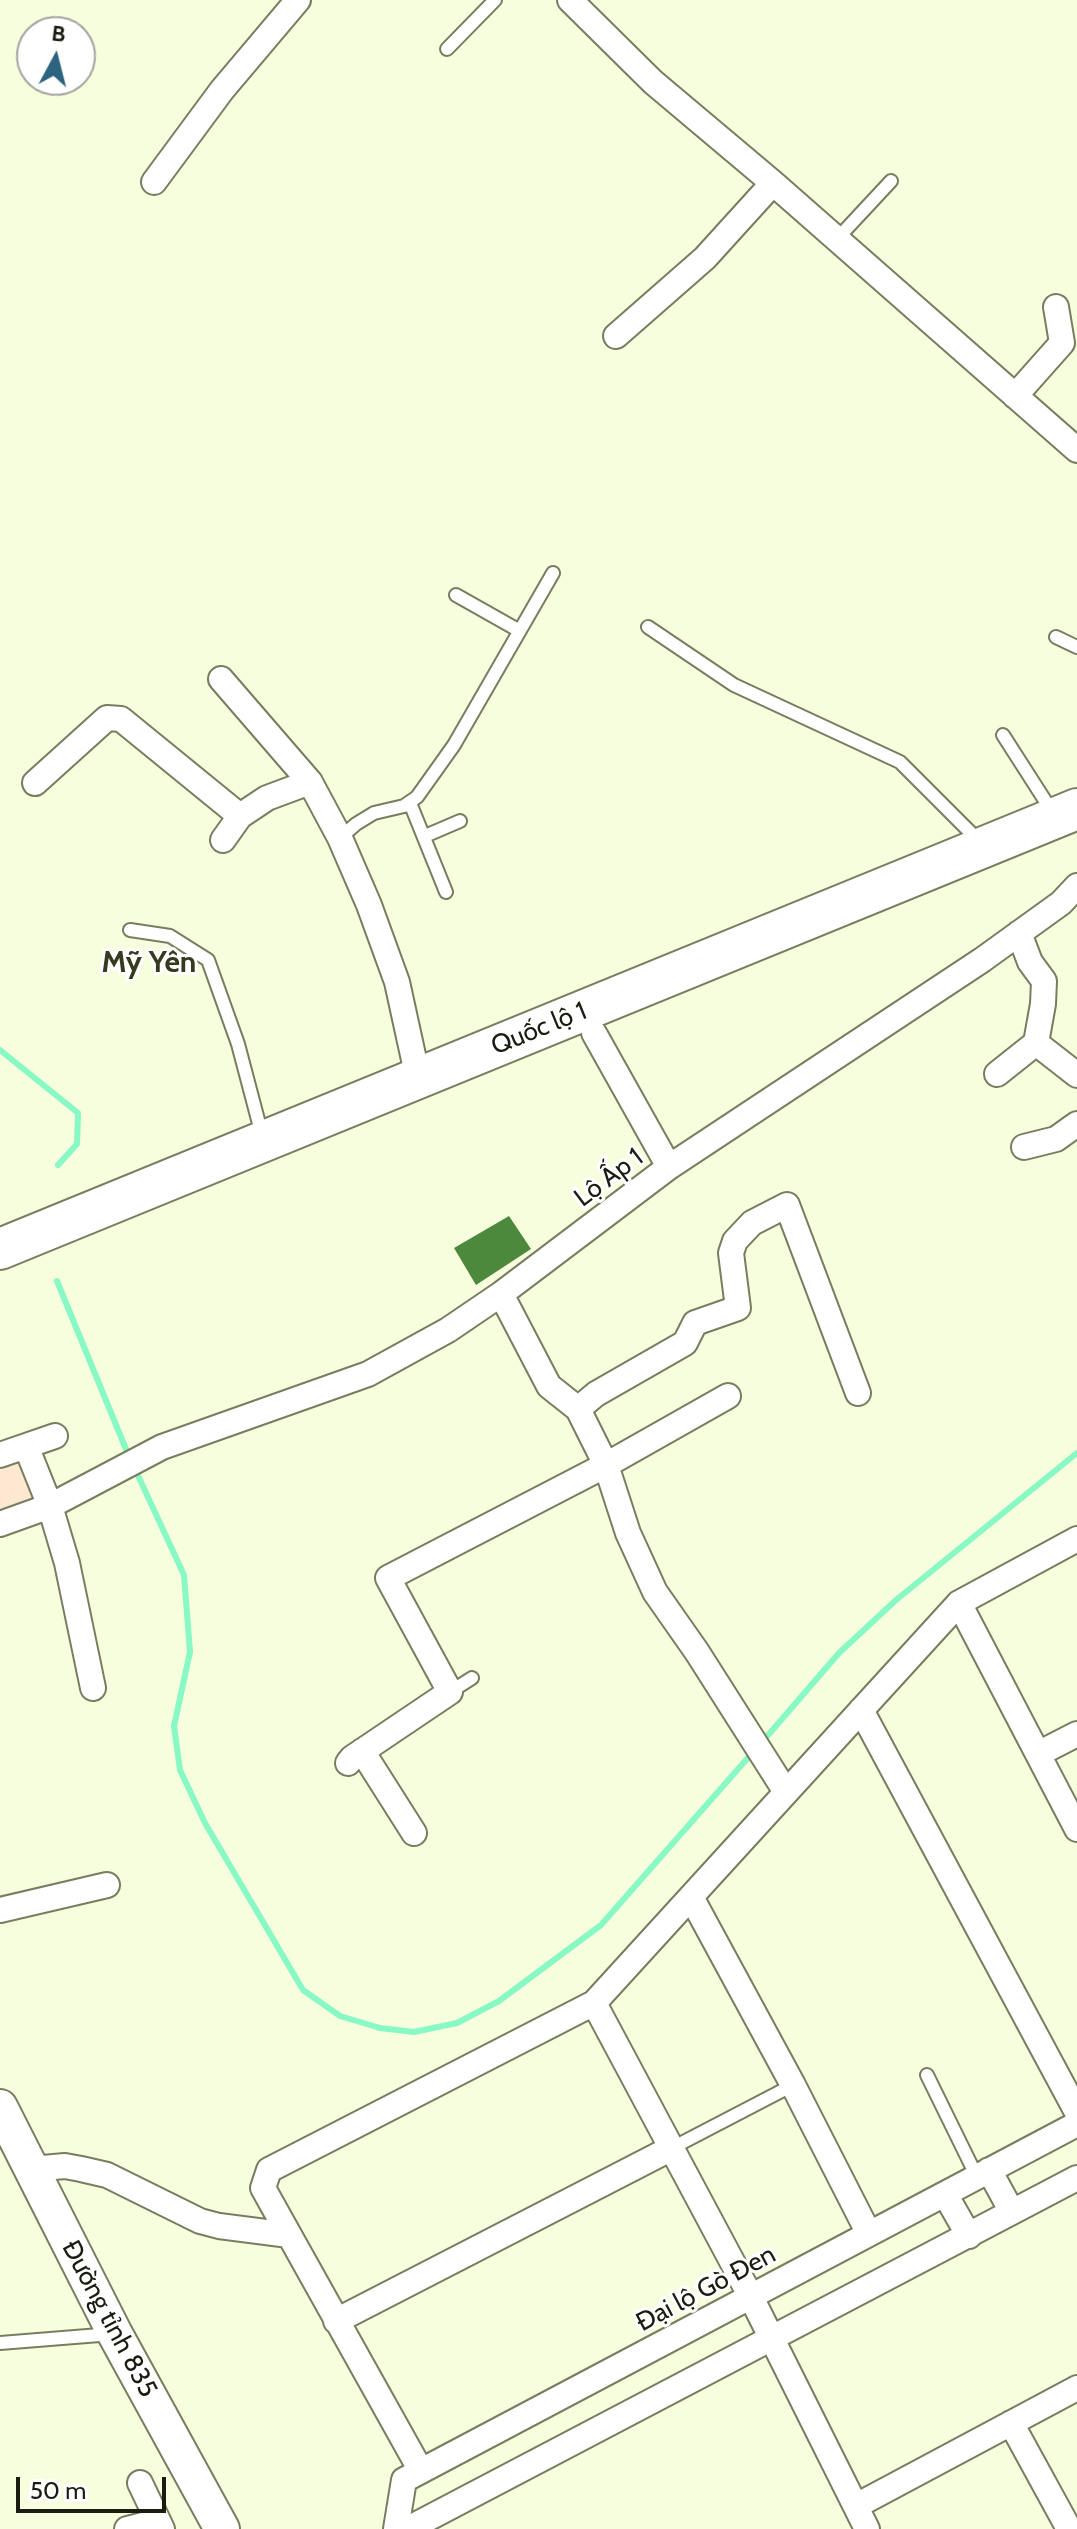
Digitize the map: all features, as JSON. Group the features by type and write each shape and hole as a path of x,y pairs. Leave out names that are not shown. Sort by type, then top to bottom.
{"highway":[{"name":"Quốc lộ 1","path":"0,1249 985,847 1070,822"},
{"name":"Quốc lộ 1","path":"0,1273 594,1033 1070,822"}],"main road":[{"name":"Đường tỉnh 835","path":"0,2107 115,2334 222,2529"}],"street":[{"path":"154,182 222,90 298,0"},
{"path":"570,0 653,82 1077,450"},
{"path":"616,336 705,258 773,183"},
{"path":"1015,396 1062,343 1056,307"},
{"path":"221,679 310,782 340,838 397,982 418,1078"},
{"path":"35,783 107,718 121,719 240,816"},
{"path":"223,840 240,816 267,798 310,782"},
{"name":"Lộ Ấp 1","path":"0,1524 50,1506 162,1447 368,1374 448,1330 501,1294 669,1167 1019,933 1061,903 1077,886"},
{"path":"997,1074 1036,1043 1043,1004 1044,981 1030,962 1019,933"},
{"path":"594,1033 669,1167"},
{"path":"1036,1043 1071,1060"},
{"path":"1024,1147 1056,1139 1077,1124"},
{"path":"578,1409 596,1394 685,1343 695,1323 738,1308 731,1253 735,1241 752,1223 787,1205 858,1393"},
{"path":"501,1294 549,1386 578,1409 606,1465 628,1533 655,1592 786,1792"},
{"path":"414,1833 355,1757 450,1692 388,1578 606,1465 728,1396"},
{"path":"0,1455 55,1436"},
{"path":"26,1446 50,1506 67,1563 93,1688"},
{"path":"421,2471 263,2188 269,2170 594,2003 959,1603 1077,1539"},
{"path":"959,1603 1077,1829"},
{"path":"861,1710 1077,2112"},
{"path":"1038,1754 1077,1734"},
{"path":"0,1910 107,1885"},
{"path":"691,1897 869,2234"},
{"path":"594,2003 751,2297 867,2529"},
{"name":"Đại lộ Gò Đen","path":"396,2529 404,2480 1077,2124"},
{"path":"336,2321 670,2149"},
{"path":"31,2169 65,2166 107,2175 200,2221 289,2235"},
{"path":"983,2174 1012,2212"},
{"path":"408,2529 1077,2178"},
{"path":"945,2194 969,2236"},
{"path":"856,2506 1077,2388"},
{"path":"1011,2423 1069,2529"},
{"path":"127,2529 160,2525 140,2483"}],"lane":[{"path":"447,49 495,0"},
{"path":"837,239 891,181"},
{"path":"340,838 374,813 410,803 454,745 553,573"},
{"path":"456,595 518,630"},
{"path":"648,627 734,685 900,762 985,847"},
{"path":"1056,637 1077,647"},
{"path":"1003,735 1070,822"},
{"path":"410,803 446,892"},
{"path":"425,836 460,821"},
{"path":"130,930 170,936 208,960 238,1044 263,1142"},
{"path":"450,1692 472,1678"},
{"path":"927,2075 983,2174"},
{"path":"670,2149 793,2085"},
{"path":"0,2343 115,2334"}],"shaded area":[{"path":"27,1461 43,1499 0,1520 0,1470"}],"building":[{"path":"509,1216 531,1249 476,1285 454,1248"}],"waterway":[{"path":"0,1050 78,1113 77,1144 58,1165"},
{"path":"57,1281 130,1459"},
{"path":"763,1741 839,1653 896,1600 1077,1453"},
{"path":"135,1469 184,1575 190,1652 174,1726 180,1770 205,1823 303,1990 340,2016 380,2028 414,2032 457,2023 499,2001 601,1925 753,1752"}],"district":[{"name":"Mỹ Yên","path":"149,963"}]}
